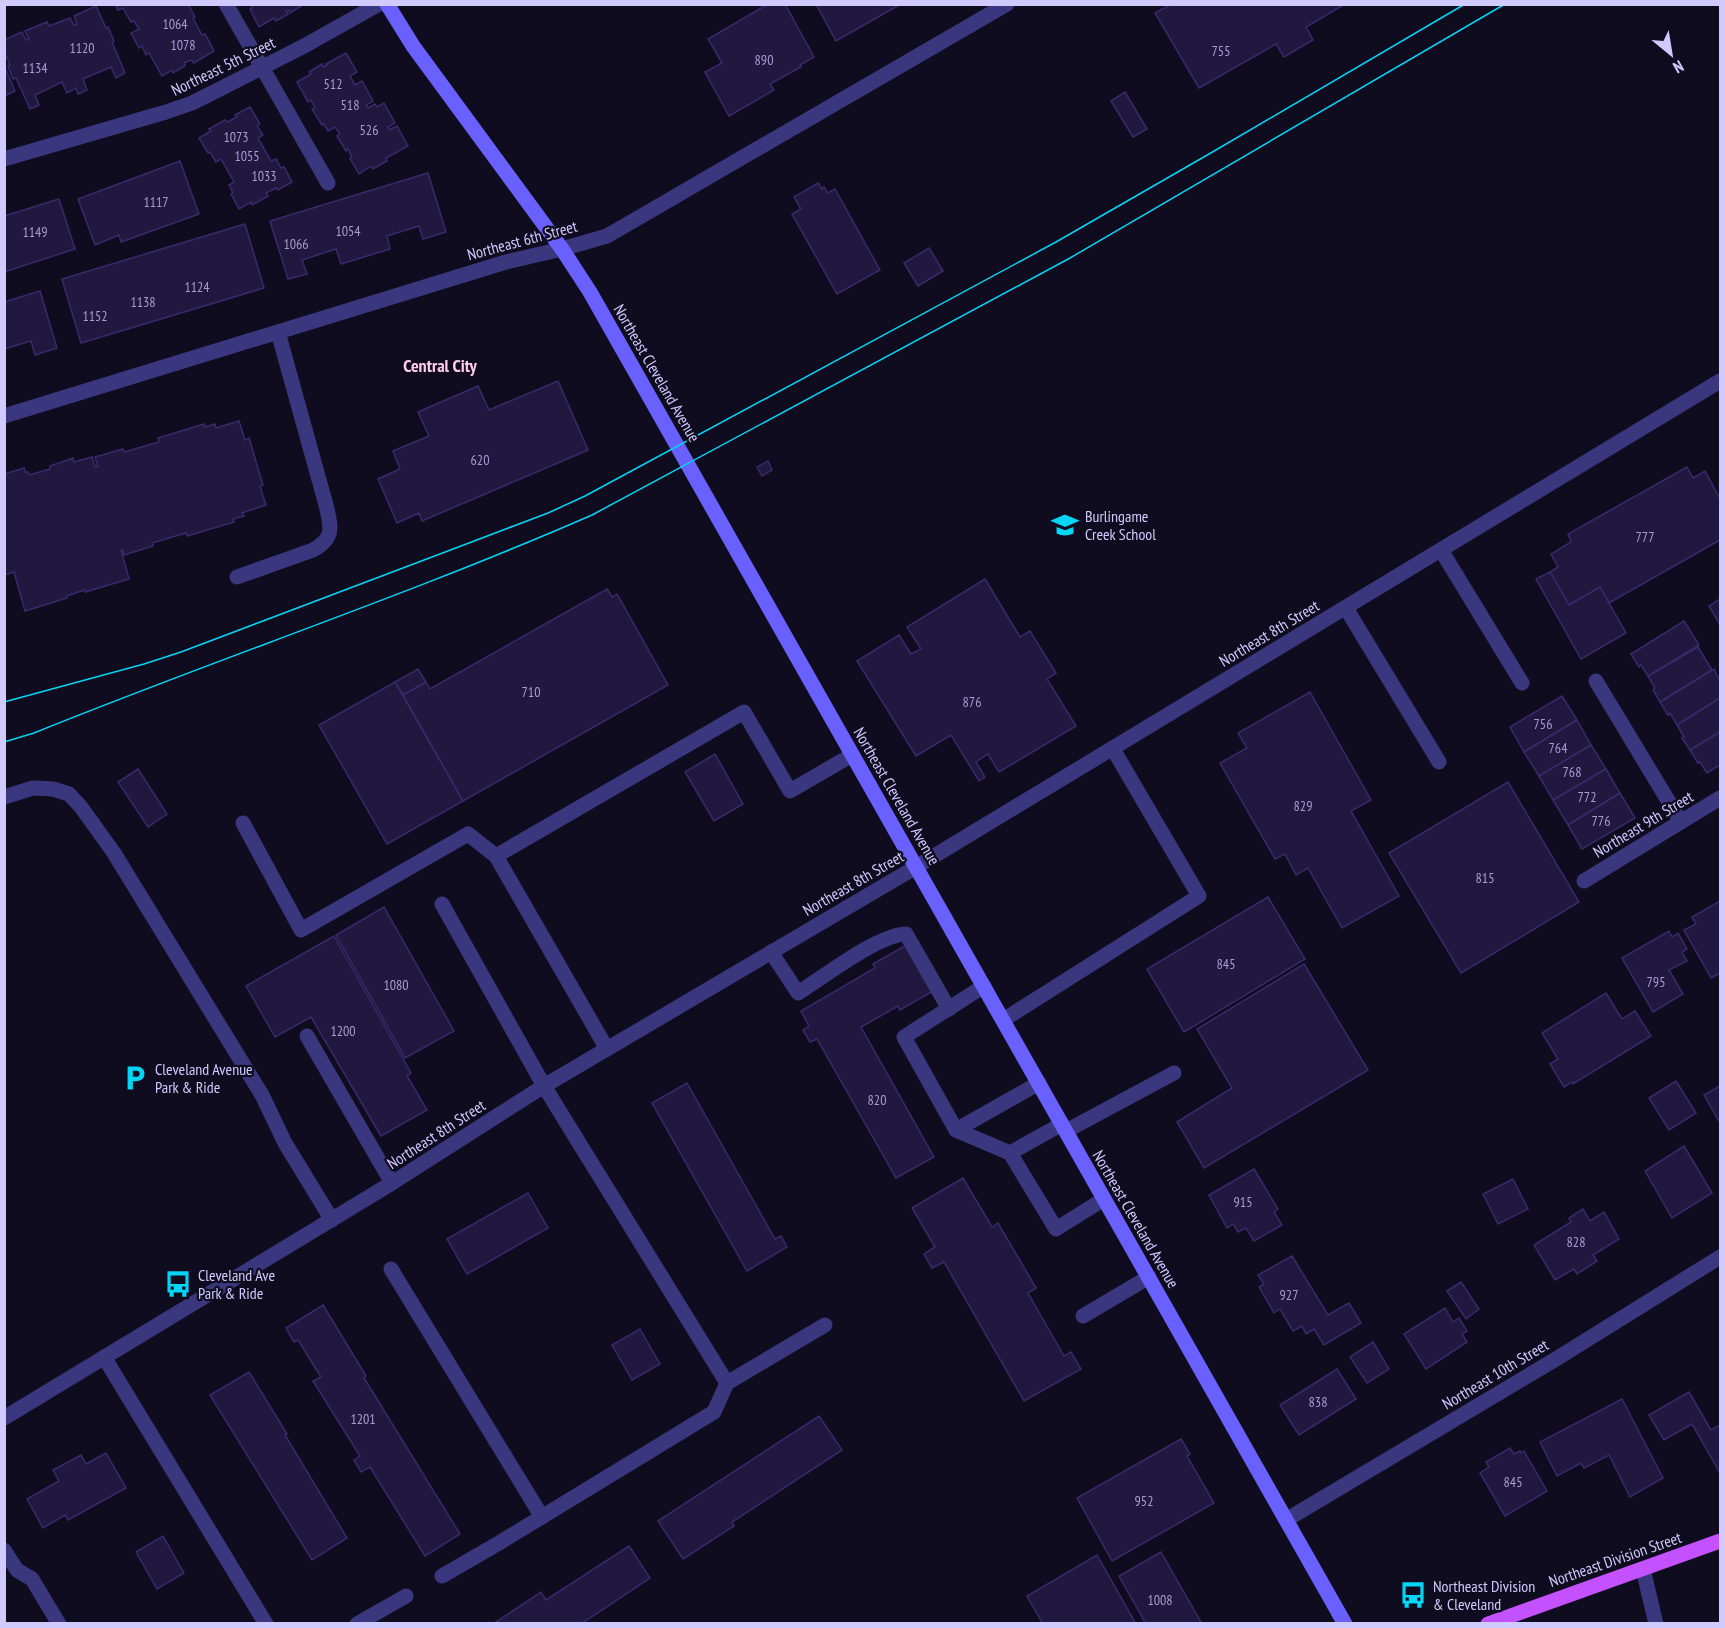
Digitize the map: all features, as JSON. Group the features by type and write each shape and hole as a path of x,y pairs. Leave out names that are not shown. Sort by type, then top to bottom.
{"main road":[{"name":"Northeast Cleveland Avenue","path":"387,4 434,76 562,249 590,292 1346,1623"},
{"name":"Northeast Division Street","path":"1488,1623 1720,1541"}],"street":[{"path":"226,4 328,183"},
{"name":"Northeast 5th Street","path":"4,159 192,103 379,4"},
{"name":"Northeast 6th Street","path":"4,416 506,261 562,249 607,236 1007,4"},
{"path":"237,577 313,550 323,543 330,532 326,506 278,332"},
{"name":"Northeast 8th Street","path":"4,1418 392,1184 543,1086 916,867 1720,382"},
{"path":"1441,550 1522,683"},
{"path":"1346,608 1439,762"},
{"path":"1596,681 1681,822"},
{"path":"496,856 744,712 790,791 852,755"},
{"path":"1003,1020 1200,896 1113,749"},
{"path":"4,796 33,788 53,789 69,794 81,807 114,853 256,1085 285,1143 332,1220"},
{"name":"Northeast 9th Street","path":"1584,881 1720,798"},
{"path":"243,823 301,930 468,834 496,856 607,1049"},
{"path":"442,904 543,1086 727,1383"},
{"path":"771,952 798,993 875,944 897,934 906,934 949,1009"},
{"path":"984,986 904,1037 956,1130 1010,1152 1056,1229 1104,1198"},
{"path":"307,1036 392,1184"},
{"path":"1010,1152 1174,1073"},
{"path":"956,1130 1039,1083"},
{"name":"Northeast 10th Street","path":"1286,1520 1556,1359 1720,1257"},
{"path":"391,1269 542,1517"},
{"path":"1083,1316 1149,1277"},
{"path":"442,1576 714,1412 727,1383 825,1325"},
{"path":"104,1357 266,1623"},
{"path":"4,1550 17,1570 32,1579 59,1623"},
{"path":"1643,1569 1656,1623"},
{"path":"357,1623 406,1596"}],"building":[{"path":"115,4 188,4 202,35 205,34 214,51 194,63 191,60 184,63 185,66 162,76 149,53 146,55 142,46 139,48 131,33 139,29 134,21 131,22 123,8 118,10"},
{"path":"250,4 304,4 290,13 289,10 286,11 288,14 276,21 274,18 259,27 250,9 252,8"},
{"path":"768,4 785,4 814,57 770,84 774,90 729,116 705,72 722,63 708,39"},
{"path":"816,4 901,4 836,41"},
{"path":"1171,4 1345,4 1306,27 1313,40 1284,57 1276,44 1199,88 1155,13"},
{"path":"96,6 106,28 108,27 125,73 116,78 111,67 83,79 87,90 78,94 76,88 67,93 62,82 35,95 39,105 30,109 8,66 10,65 4,51 4,40 22,32 26,40 29,39 25,31 47,22 49,26 70,18 74,25 77,24 74,16"},
{"path":"346,53 357,72 350,76 355,85 362,81 373,101 366,105 368,108 384,103 395,123 388,127 389,130 397,126 408,146 386,158 387,161 373,169 371,166 359,174 348,149 346,151 337,136 340,134 335,127 328,131 324,124 322,125 312,109 315,108 311,100 308,102 297,82 322,64 323,67"},
{"path":"4,65 15,91 4,96"},
{"path":"1125,92 1147,129 1133,137 1111,101"},
{"path":"250,107 260,124 257,126 263,135 258,138 271,161 276,159 281,168 284,167 292,182 278,190 276,188 266,193 268,196 252,205 251,202 239,209 229,185 234,182 221,159 216,162 199,138 211,131 209,129 225,120 227,122 237,117 235,115"},
{"path":"180,161 199,214 121,242 119,235 95,245 78,199"},
{"path":"428,173 446,232 423,239 419,226 387,236 390,249 341,264 336,249 302,260 307,274 288,279 270,221"},
{"path":"818,183 828,193 835,189 880,270 837,294 792,214 801,209 794,197"},
{"path":"59,199 75,249 4,272 4,216"},
{"path":"245,224 264,288 81,343 62,279"},
{"path":"929,248 943,271 918,286 904,263"},
{"path":"40,291 57,348 35,355 31,341 4,349 4,302"},
{"path":"558,381 588,450 422,521 419,513 397,523 378,479 400,469 393,451 429,436 418,412 478,386 489,410"},
{"path":"239,421 245,440 249,438 263,485 260,486 266,505 242,513 244,516 233,519 234,522 187,536 186,533 152,543 153,546 124,555 121,550 129,579 85,592 84,590 67,596 67,598 25,611 14,572 4,575 4,474 24,468 29,475 50,469 50,466 73,458 74,462 92,457 95,467 98,467 95,457 159,442 158,438 204,424 205,427 215,424 216,428"},
{"path":"768,461 772,470 762,476 757,467"},
{"path":"1687,467 1693,478 1705,471 1720,499 1720,540 1609,603 1600,587 1569,605 1550,572 1558,567 1551,554 1571,542 1568,534"},
{"path":"1550,572 1569,605 1600,587 1626,633 1581,659 1536,579"},
{"path":"985,579 1020,637 1030,631 1056,673 1047,679 1076,726 999,772 988,754 976,762 985,777 979,781 951,735 916,756 857,661 899,635 911,654 921,649 907,627"},
{"path":"607,589 612,597 617,594 668,685 463,801 403,695 426,682 430,689"},
{"path":"1720,599 1720,625 1709,606"},
{"path":"1684,621 1699,645 1648,676 1631,654"},
{"path":"1698,647 1712,670 1660,702 1648,676"},
{"path":"418,669 426,682 403,695 395,682"},
{"path":"1714,669 1720,681 1720,698 1677,725 1660,702"},
{"path":"395,682 463,801 387,844 319,725"},
{"path":"1310,692 1371,800 1351,811 1399,896 1342,928 1308,868 1296,875 1285,854 1275,859 1220,763 1247,748 1238,733"},
{"path":"1562,696 1577,720 1524,752 1510,727"},
{"path":"1720,698 1720,732 1690,750 1677,725"},
{"path":"1577,720 1591,745 1539,776 1524,752"},
{"path":"1720,732 1720,765 1707,773 1690,750"},
{"path":"1591,745 1606,769 1553,800 1539,776"},
{"path":"715,754 743,804 714,821 685,772"},
{"path":"138,769 167,814 148,827 118,782"},
{"path":"1606,769 1620,793 1568,825 1553,800"},
{"path":"1508,782 1579,902 1461,973 1389,853"},
{"path":"1620,793 1635,818 1582,849 1568,825"},
{"path":"1268,897 1305,959 1184,1032 1147,969"},
{"path":"1720,901 1720,973 1711,978 1684,930 1696,924 1692,917"},
{"path":"384,907 454,1031 405,1058 336,935"},
{"path":"1669,931 1672,937 1678,933 1687,949 1682,952 1687,961 1669,970 1683,994 1653,1012 1622,958"},
{"path":"334,936 411,1073 407,1076 427,1110 381,1136 311,1017 275,1037 246,986"},
{"path":"908,944 935,990 900,1010 898,1006 861,1027 934,1157 896,1178 817,1039 810,1042 803,1030 809,1026 801,1011 875,968 873,964"},
{"path":"1304,964 1368,1070 1204,1168 1177,1122 1232,1088 1197,1029"},
{"path":"1606,993 1622,1019 1635,1011 1651,1036 1573,1084 1572,1082 1564,1087 1550,1064 1558,1059 1542,1033"},
{"path":"1676,1081 1696,1113 1669,1130 1649,1098"},
{"path":"687,1083 775,1239 781,1236 787,1247 747,1271 652,1103"},
{"path":"1720,1086 1720,1123 1704,1095"},
{"path":"1684,1146 1712,1193 1672,1218 1645,1171"},
{"path":"1254,1169 1278,1209 1274,1212 1282,1225 1254,1241 1246,1228 1238,1232 1233,1224 1227,1228 1209,1195"},
{"path":"963,1178 992,1227 998,1223 1036,1288 1028,1293 1064,1356 1071,1352 1081,1369 1024,1401 944,1262 932,1268 924,1254 935,1247 912,1208"},
{"path":"1513,1179 1528,1209 1498,1224 1483,1194"},
{"path":"528,1193 548,1228 467,1274 447,1239"},
{"path":"1583,1209 1590,1221 1604,1212 1619,1239 1593,1255 1597,1261 1577,1274 1574,1269 1555,1280 1534,1245 1571,1222 1569,1218"},
{"path":"1292,1256 1328,1315 1349,1303 1361,1323 1324,1345 1314,1329 1306,1334 1302,1326 1293,1331 1280,1309 1274,1313 1259,1287 1264,1284 1258,1275"},
{"path":"1461,1282 1479,1309 1466,1319 1447,1291"},
{"path":"323,1305 366,1376 364,1378 460,1534 425,1556 370,1467 361,1472 354,1460 360,1456 313,1381 321,1377 298,1340 294,1342 286,1328"},
{"path":"1445,1308 1453,1322 1459,1318 1467,1331 1462,1334 1467,1342 1426,1369 1404,1334"},
{"path":"640,1329 660,1364 632,1380 612,1345"},
{"path":"1373,1342 1389,1369 1367,1383 1350,1357"},
{"path":"1337,1369 1356,1399 1299,1435 1280,1405"},
{"path":"249,1372 347,1538 312,1560 210,1395"},
{"path":"1689,1392 1711,1430 1720,1425 1720,1473 1692,1424 1664,1440 1649,1415"},
{"path":"1622,1399 1663,1478 1630,1497 1609,1455 1584,1468 1581,1463 1557,1476 1540,1442"},
{"path":"819,1416 842,1450 732,1522 734,1526 683,1559 658,1521"},
{"path":"1181,1439 1190,1454 1187,1456 1214,1503 1112,1561 1077,1498"},
{"path":"1510,1448 1514,1454 1524,1451 1547,1491 1505,1516 1480,1473 1489,1467 1486,1462"},
{"path":"106,1453 126,1488 68,1520 65,1515 43,1528 27,1499 59,1481 53,1470 81,1455 86,1464"},
{"path":"163,1536 184,1573 157,1589 136,1552"},
{"path":"629,1546 650,1578 581,1624 493,1624 541,1592 546,1600"},
{"path":"1161,1552 1202,1624 1146,1624 1119,1576"},
{"path":"1097,1555 1136,1624 1043,1624 1027,1596"}],"tram line":[{"path":"4,702 181,652 548,513 585,496 1056,242 1465,4"},
{"path":"4,742 34,733 454,572 592,515 1070,258 1505,4"}],"place":[{"name":"Burlingame Creek School","path":"1065,525"},
{"name":"Cleveland Avenue Park & Ride","path":"135,1078"},
{"name":"Cleveland Ave Park & Ride","path":"178,1284"},
{"name":"Northeast Division & Cleveland","path":"1413,1595"}],"district":[{"name":"Central City","path":"440,365"}]}
